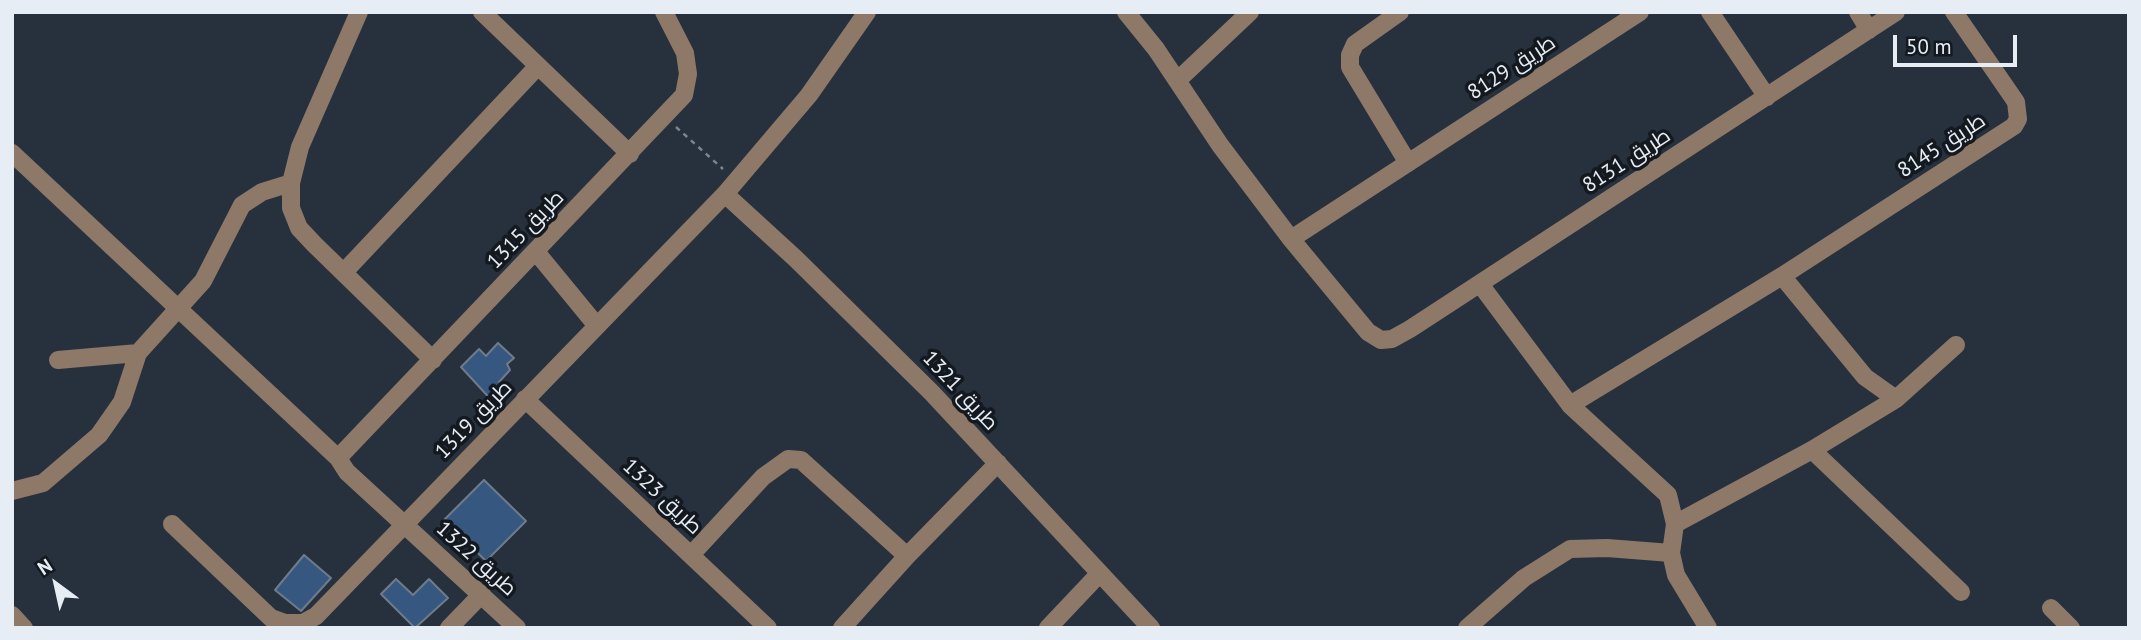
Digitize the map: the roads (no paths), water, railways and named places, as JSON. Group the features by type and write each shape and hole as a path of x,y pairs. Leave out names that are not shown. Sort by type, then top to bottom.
{"street":[{"path":"359,12 304,135 291,183 290,208 299,228 433,360"},
{"path":"482,12 630,154"},
{"name":"طريق 1315","path":"338,458 537,253 684,95 688,74 677,34 664,12"},
{"name":"طريق 1319","path":"172,524 271,618 300,625 327,605 731,188 788,120 867,12"},
{"path":"1126,12 1178,80 1220,145 1291,239"},
{"path":"1178,80 1250,12"},
{"path":"1400,12 1355,44 1350,55 1350,68 1408,163"},
{"name":"طريق 8129","path":"1291,239 1640,12"},
{"path":"1710,12 1767,97"},
{"path":"1858,12 1869,30"},
{"name":"طريق 8131","path":"1291,239 1368,332 1381,340 1392,339 1896,12"},
{"name":"طريق 8145","path":"1570,405 1782,276 2014,126 2018,119 2016,102 1954,12"},
{"path":"344,272 538,66"},
{"name":"طريق 1322","path":"12,153 338,458 340,466 517,628"},
{"path":"12,491 43,483 76,458 99,435 122,402 138,353 178,311 208,273 242,205 262,192 291,183"},
{"name":"طريق 1321","path":"731,188 998,463 907,556 842,628"},
{"path":"537,253 597,326"},
{"path":"1782,276 1865,377 1896,399"},
{"path":"1480,284 1570,405 1661,487 1672,505 1675,524 1671,553 1676,575 1708,628"},
{"path":"1675,524 1812,450 1896,399 1956,345"},
{"path":"58,360 138,353"},
{"name":"طريق 1323","path":"525,399 768,628"},
{"path":"1812,450 1961,592"},
{"path":"691,555 763,477 788,459 801,460 907,556"},
{"path":"998,463 1151,628"},
{"path":"1466,628 1524,578 1570,550 1671,553"},
{"path":"1048,628 1100,573"},
{"path":"449,628 482,594"},
{"path":"2051,608 2071,628"},
{"path":"12,615 24,628"}]}
